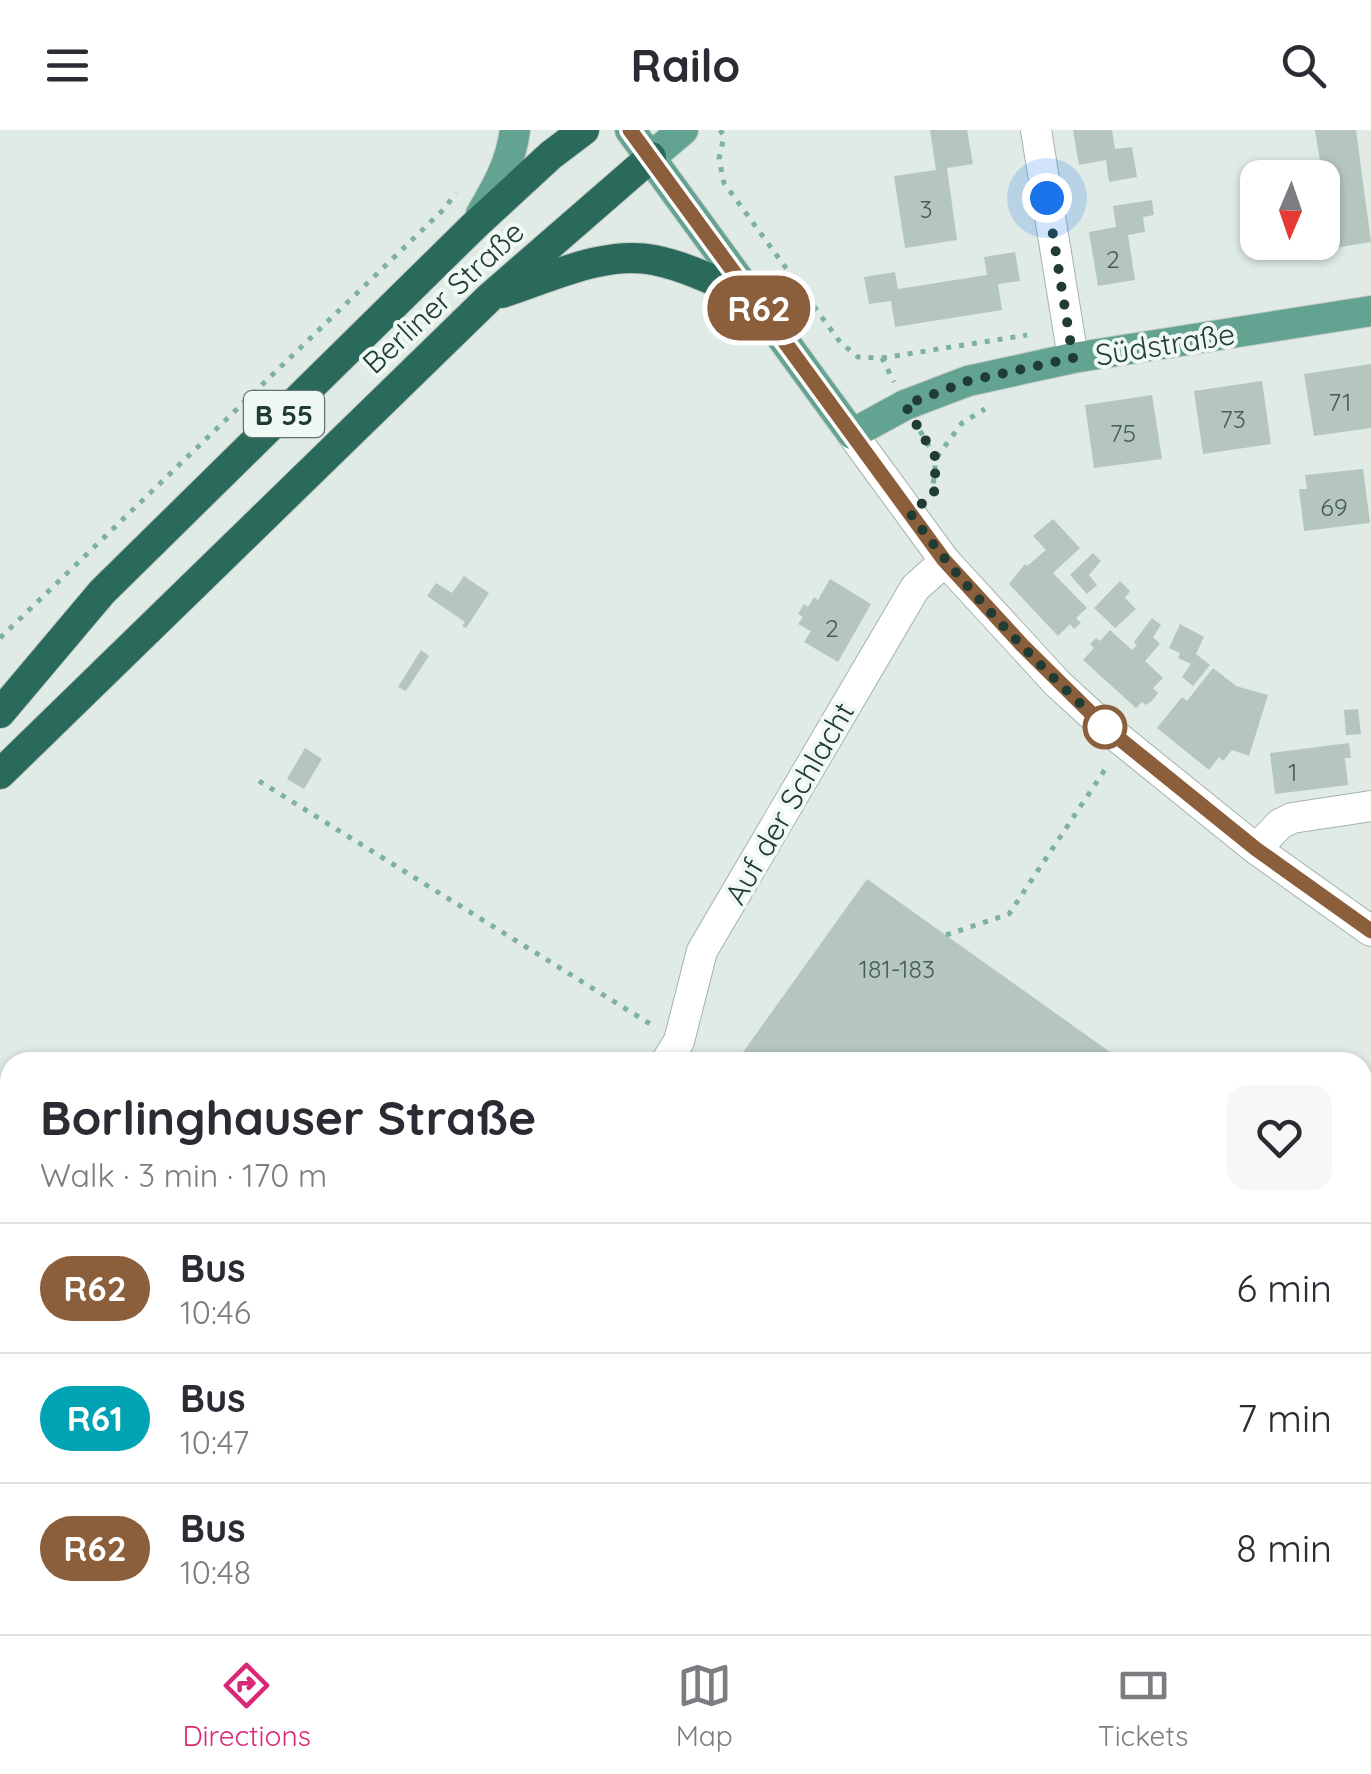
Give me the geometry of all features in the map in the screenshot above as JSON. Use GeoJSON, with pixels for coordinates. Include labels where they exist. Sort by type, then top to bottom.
{"type":"FeatureCollection","features":[{"type":"Feature","properties":{"kind":"highway","name":"Berliner Straße"},"geometry":{"type":"LineString","coordinates":[[0,713],[102,592],[474,226],[584,130]]}},
{"type":"Feature","properties":{"kind":"highway","name":"Berliner Straße"},"geometry":{"type":"LineString","coordinates":[[0,774],[490,297],[651,157]]}},
{"type":"Feature","properties":{"kind":"highway"},"geometry":{"type":"LineString","coordinates":[[490,297],[620,258],[651,259],[686,269],[750,297]]}},
{"type":"Feature","properties":{"kind":"main road"},"geometry":{"type":"LineString","coordinates":[[474,226],[500,183],[515,130]]}},
{"type":"Feature","properties":{"kind":"main road"},"geometry":{"type":"LineString","coordinates":[[630,130],[852,434]]}},
{"type":"Feature","properties":{"kind":"main road","name":"Berliner Straße"},"geometry":{"type":"LineString","coordinates":[[651,157],[683,130]]}},
{"type":"Feature","properties":{"kind":"main road","name":"Südstraße"},"geometry":{"type":"LineString","coordinates":[[852,434],[905,405],[968,381],[1073,358],[1371,311]]}},
{"type":"Feature","properties":{"kind":"street"},"geometry":{"type":"LineString","coordinates":[[1036,130],[1073,358]]}},
{"type":"Feature","properties":{"kind":"street"},"geometry":{"type":"LineString","coordinates":[[852,434],[944,560],[1058,684],[1256,849],[1371,931]]}},
{"type":"Feature","properties":{"kind":"street","name":"Auf der Schlacht"},"geometry":{"type":"LineString","coordinates":[[672,1052],[702,951],[915,588],[944,560]]}},
{"type":"Feature","properties":{"kind":"street"},"geometry":{"type":"LineString","coordinates":[[1256,849],[1280,824],[1292,818],[1371,806]]}},
{"type":"Feature","properties":{"kind":"path"},"geometry":{"type":"LineString","coordinates":[[720,130],[724,136],[719,159],[724,183],[840,342],[858,358],[882,358],[936,458],[934,494],[910,513]]}},
{"type":"Feature","properties":{"kind":"path"},"geometry":{"type":"LineString","coordinates":[[0,638],[444,209],[464,184]]}},
{"type":"Feature","properties":{"kind":"path"},"geometry":{"type":"LineString","coordinates":[[946,935],[1009,914],[1124,742]]}},
{"type":"Feature","properties":{"kind":"path"},"geometry":{"type":"LineString","coordinates":[[259,781],[672,1052]]}},
{"type":"Feature","properties":{"kind":"building"},"geometry":{"type":"Polygon","coordinates":[[[930,130],[967,130],[973,164],[947,168],[957,240],[905,248],[894,176],[936,170],[930,130]]]}},
{"type":"Feature","properties":{"kind":"building"},"geometry":{"type":"Polygon","coordinates":[[[1073,130],[1112,130],[1115,149],[1132,147],[1137,177],[1109,182],[1106,160],[1079,165],[1073,130]]]}},
{"type":"Feature","properties":{"kind":"building"},"geometry":{"type":"Polygon","coordinates":[[[1315,130],[1356,130],[1371,242],[1340,247],[1340,160],[1320,160],[1315,130]]]}},
{"type":"Feature","properties":{"kind":"building"},"geometry":{"type":"Polygon","coordinates":[[[1152,200],[1154,215],[1143,217],[1145,232],[1128,235],[1135,280],[1098,286],[1089,232],[1116,227],[1113,206],[1152,200]]]}},
{"type":"Feature","properties":{"kind":"building"},"geometry":{"type":"Polygon","coordinates":[[[1015,252],[1020,281],[998,284],[1002,310],[895,327],[891,301],[869,304],[864,277],[895,272],[898,289],[987,275],[984,257],[1015,252]]]}},
{"type":"Feature","properties":{"kind":"building"},"geometry":{"type":"Polygon","coordinates":[[[1371,364],[1371,428],[1314,436],[1304,374],[1371,364]]]}},
{"type":"Feature","properties":{"kind":"building"},"geometry":{"type":"Polygon","coordinates":[[[1262,381],[1271,444],[1203,454],[1194,391],[1262,381]]]}},
{"type":"Feature","properties":{"kind":"building"},"geometry":{"type":"Polygon","coordinates":[[[1152,395],[1162,459],[1094,468],[1085,405],[1152,395]]]}},
{"type":"Feature","properties":{"kind":"building"},"geometry":{"type":"Polygon","coordinates":[[[1363,469],[1370,523],[1304,531],[1299,489],[1307,489],[1305,475],[1363,469]]]}},
{"type":"Feature","properties":{"kind":"building"},"geometry":{"type":"Polygon","coordinates":[[[1053,519],[1080,548],[1053,573],[1087,608],[1076,618],[1081,623],[1074,629],[1070,624],[1058,636],[1009,584],[1025,564],[1046,550],[1033,536],[1053,519]]]}},
{"type":"Feature","properties":{"kind":"building"},"geometry":{"type":"Polygon","coordinates":[[[1093,553],[1101,561],[1089,575],[1097,585],[1087,594],[1070,575],[1093,553]]]}},
{"type":"Feature","properties":{"kind":"building"},"geometry":{"type":"Polygon","coordinates":[[[464,576],[489,593],[466,628],[462,626],[465,622],[427,596],[436,583],[452,593],[464,576]]]}},
{"type":"Feature","properties":{"kind":"building"},"geometry":{"type":"Polygon","coordinates":[[[830,579],[871,604],[838,662],[804,642],[811,631],[798,624],[804,604],[808,607],[814,597],[818,600],[830,579]]]}},
{"type":"Feature","properties":{"kind":"building"},"geometry":{"type":"Polygon","coordinates":[[[1120,581],[1130,591],[1125,598],[1136,609],[1115,628],[1094,608],[1120,581]]]}},
{"type":"Feature","properties":{"kind":"building"},"geometry":{"type":"Polygon","coordinates":[[[1152,618],[1161,625],[1153,637],[1160,644],[1145,661],[1163,678],[1153,688],[1158,693],[1152,701],[1146,705],[1142,702],[1136,708],[1083,660],[1094,648],[1090,644],[1096,638],[1100,641],[1110,630],[1132,650],[1152,618]]]}},
{"type":"Feature","properties":{"kind":"building"},"geometry":{"type":"Polygon","coordinates":[[[1180,624],[1204,637],[1196,654],[1210,665],[1193,686],[1182,677],[1191,664],[1169,648],[1180,624]]]}},
{"type":"Feature","properties":{"kind":"building"},"geometry":{"type":"Polygon","coordinates":[[[421,650],[429,656],[406,691],[398,687],[421,650]]]}},
{"type":"Feature","properties":{"kind":"building"},"geometry":{"type":"Polygon","coordinates":[[[1213,668],[1236,686],[1268,695],[1249,756],[1232,750],[1223,761],[1219,757],[1209,770],[1157,728],[1182,697],[1187,701],[1213,668]]]}},
{"type":"Feature","properties":{"kind":"building"},"geometry":{"type":"Polygon","coordinates":[[[1358,709],[1361,734],[1346,735],[1344,710],[1358,709]]]}},
{"type":"Feature","properties":{"kind":"building"},"geometry":{"type":"Polygon","coordinates":[[[1349,743],[1351,758],[1345,758],[1348,785],[1275,794],[1270,753],[1349,743]]]}},
{"type":"Feature","properties":{"kind":"building"},"geometry":{"type":"Polygon","coordinates":[[[305,748],[322,759],[304,789],[287,779],[305,748]]]}},
{"type":"Feature","properties":{"kind":"building"},"geometry":{"type":"Polygon","coordinates":[[[867,879],[1110,1052],[743,1052],[867,879]]]}},
{"type":"Feature","properties":{"kind":"bus line","name":"R62"},"geometry":{"type":"LineString","coordinates":[[630,130],[944,560],[1058,684],[1256,849],[1371,931]]}},
{"type":"Feature","properties":{"kind":"route"},"geometry":{"type":"LineString","coordinates":[[1047,198],[1073,358],[968,381],[905,405],[936,458],[934,494],[910,513],[944,560],[1058,684],[1105,727]]}}]}
